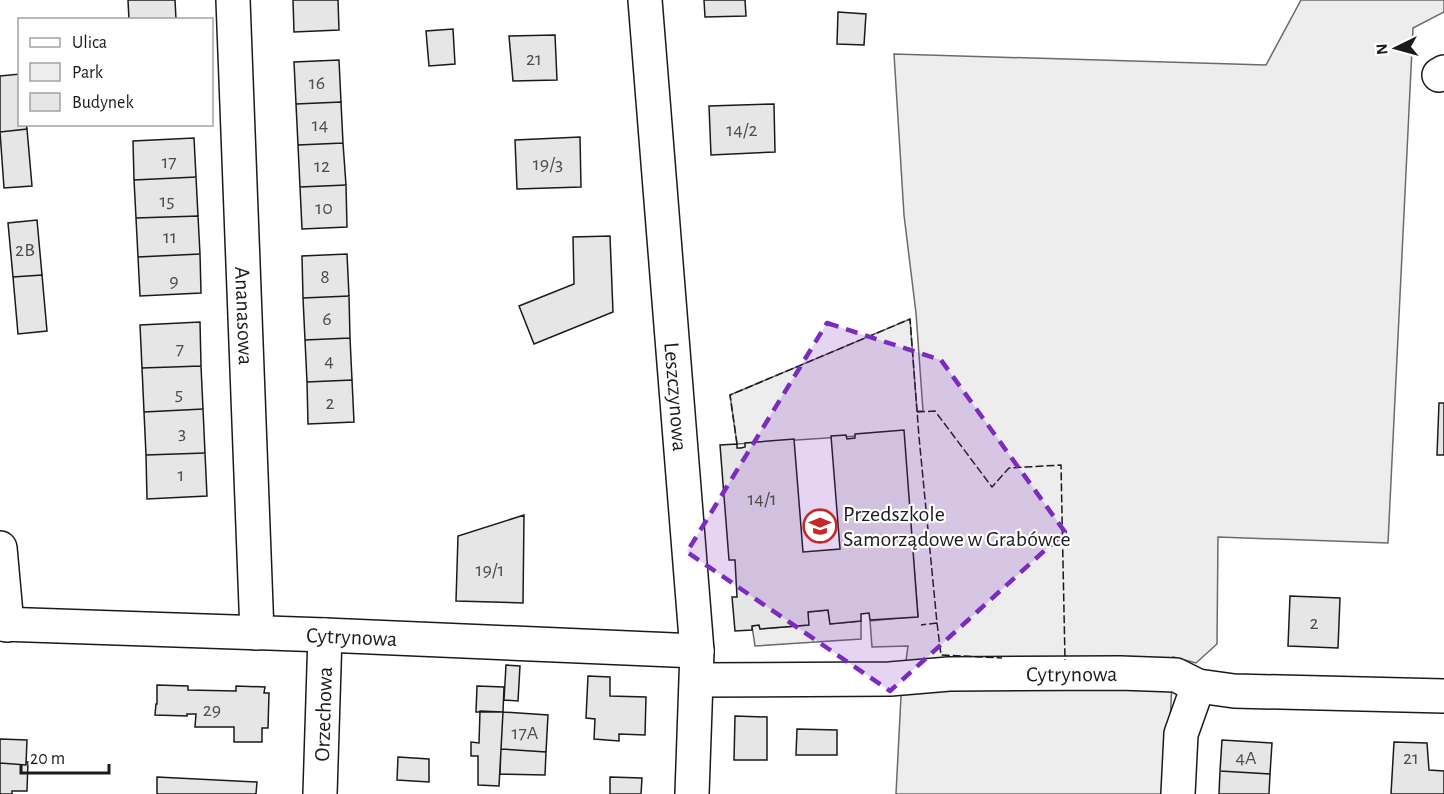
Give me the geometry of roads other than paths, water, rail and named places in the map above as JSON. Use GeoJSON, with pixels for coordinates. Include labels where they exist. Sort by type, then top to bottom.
{"type":"FeatureCollection","features":[{"type":"Feature","properties":{"kind":"street","name":"Ananasowa"},"geometry":{"type":"LineString","coordinates":[[233,0],[258,633]]}},
{"type":"Feature","properties":{"kind":"street","name":"Leszczynowa"},"geometry":{"type":"LineString","coordinates":[[645,0],[697,665],[692,794]]}},
{"type":"Feature","properties":{"kind":"street"},"geometry":{"type":"LineString","coordinates":[[0,543],[4,624]]}},
{"type":"Feature","properties":{"kind":"street","name":"Cytrynowa"},"geometry":{"type":"LineString","coordinates":[[4,624],[325,635],[890,679],[949,674],[1120,673],[1176,675],[1198,686],[1233,691],[1444,696]]}},
{"type":"Feature","properties":{"kind":"street","name":"Orzechowa"},"geometry":{"type":"LineString","coordinates":[[320,794],[325,635]]}},
{"type":"Feature","properties":{"kind":"street"},"geometry":{"type":"LineString","coordinates":[[1178,794],[1181,734],[1198,686]]}},
{"type":"Feature","properties":{"kind":"place","name":"Przedszkole Samorządowe w Grabówce"},"geometry":{"type":"Point","coordinates":[820,526]}}]}
